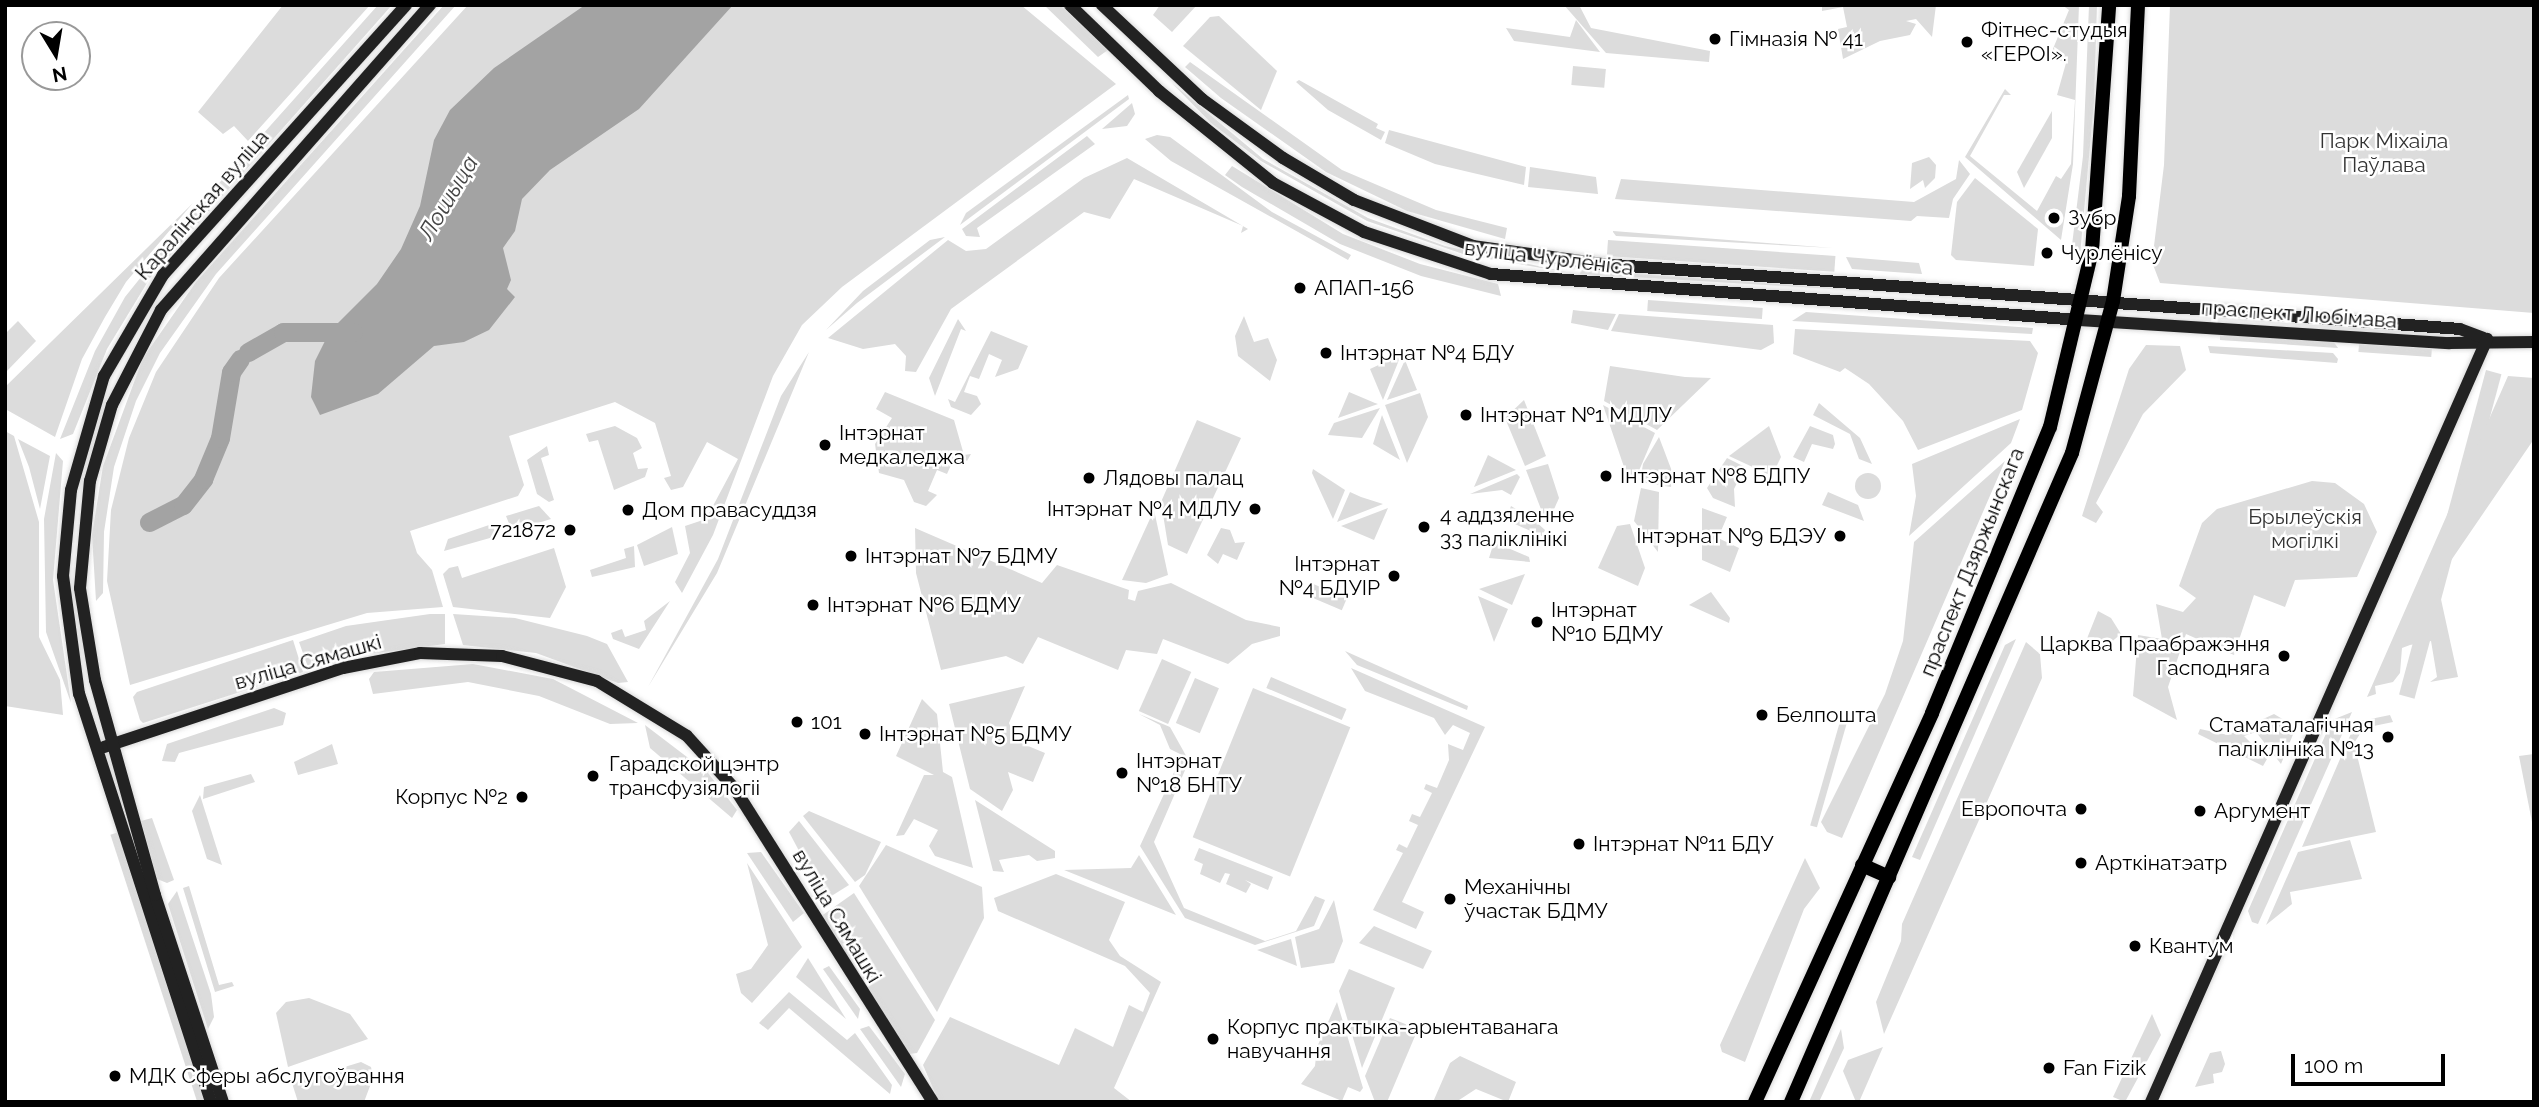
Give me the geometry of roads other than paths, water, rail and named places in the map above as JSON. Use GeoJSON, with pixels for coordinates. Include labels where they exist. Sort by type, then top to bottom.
{"type":"FeatureCollection","features":[{"type":"Feature","properties":{"kind":"main road","name":"Каралінская вуліца"},"geometry":{"type":"LineString","coordinates":[[97,749],[73,667],[63,576],[71,490],[88,419],[122,339],[163,275],[406,5]]}},
{"type":"Feature","properties":{"kind":"main road","name":"Каралінская вуліца"},"geometry":{"type":"LineString","coordinates":[[112,744],[80,588],[90,481],[111,405],[162,310],[294,156],[430,5]]}},
{"type":"Feature","properties":{"kind":"main road","name":"вуліца Чурлёніса"},"geometry":{"type":"LineString","coordinates":[[1070,5],[1142,74],[1273,183],[1364,232],[1451,265],[1573,284],[2108,321]]}},
{"type":"Feature","properties":{"kind":"main road","name":"вуліца Чурлёніса"},"geometry":{"type":"LineString","coordinates":[[1102,5],[1158,58],[1243,131],[1319,181],[1395,219],[1473,246],[1602,264],[2113,301]]}},
{"type":"Feature","properties":{"kind":"main road","name":"праспект Дзяржынскага"},"geometry":{"type":"LineString","coordinates":[[1755,1102],[1862,866],[2031,477],[2079,320],[2083,298],[2101,189],[2109,5]]}},
{"type":"Feature","properties":{"kind":"main road"},"geometry":{"type":"LineString","coordinates":[[1791,1102],[2049,512],[2072,453],[2113,301],[2129,196],[2138,5]]}},
{"type":"Feature","properties":{"kind":"main road"},"geometry":{"type":"LineString","coordinates":[[1142,74],[1158,58]]}},
{"type":"Feature","properties":{"kind":"main road"},"geometry":{"type":"LineString","coordinates":[[280,143],[283,154],[294,156]]}},
{"type":"Feature","properties":{"kind":"main road","name":"праспект Любімава"},"geometry":{"type":"LineString","coordinates":[[2113,301],[2460,329],[2487,339]]}},
{"type":"Feature","properties":{"kind":"main road","name":"праспект Любімава"},"geometry":{"type":"LineString","coordinates":[[2108,321],[2449,343],[2487,339],[2534,342]]}},
{"type":"Feature","properties":{"kind":"main road"},"geometry":{"type":"LineString","coordinates":[[2151,1102],[2487,339]]}},
{"type":"Feature","properties":{"kind":"main road","name":"вуліца Сямашкі"},"geometry":{"type":"LineString","coordinates":[[97,749],[343,668],[420,653],[502,656],[597,681],[687,736],[729,781],[933,1102]]}},
{"type":"Feature","properties":{"kind":"main road"},"geometry":{"type":"LineString","coordinates":[[112,744],[223,1102]]}},
{"type":"Feature","properties":{"kind":"main road"},"geometry":{"type":"LineString","coordinates":[[97,749],[211,1102]]}},
{"type":"Feature","properties":{"kind":"main road"},"geometry":{"type":"LineString","coordinates":[[1862,866],[1889,877]]}},
{"type":"Feature","properties":{"kind":"water"},"geometry":{"type":"Polygon","coordinates":[[[585,5],[733,5],[639,109],[550,170],[522,199],[515,231],[503,248],[511,280],[507,289],[515,297],[489,330],[464,342],[434,346],[378,394],[320,415],[311,397],[315,361],[330,331],[377,284],[401,249],[420,206],[434,140],[450,110],[494,68],[585,5]]]}},
{"type":"Feature","properties":{"kind":"waterway","name":"Лошыца"},"geometry":{"type":"LineString","coordinates":[[248,352],[283,332],[353,332]]}},
{"type":"Feature","properties":{"kind":"waterway","name":"Лошыца"},"geometry":{"type":"LineString","coordinates":[[149,522],[183,505],[203,479],[220,438],[231,372],[240,359]]}},
{"type":"Feature","properties":{"kind":"place","name":"Гімназія № 41"},"geometry":{"type":"Point","coordinates":[1715,39]}},
{"type":"Feature","properties":{"kind":"place","name":"Фітнес-студыя «ГЕРОІ»."},"geometry":{"type":"Point","coordinates":[1967,42]}},
{"type":"Feature","properties":{"kind":"place","name":"Зубр"},"geometry":{"type":"Point","coordinates":[2054,218]}},
{"type":"Feature","properties":{"kind":"place","name":"Чурлёнісу"},"geometry":{"type":"Point","coordinates":[2047,253]}},
{"type":"Feature","properties":{"kind":"place","name":"АПАП-156"},"geometry":{"type":"Point","coordinates":[1300,288]}},
{"type":"Feature","properties":{"kind":"place","name":"Інтэрнат №4 БДУ"},"geometry":{"type":"Point","coordinates":[1326,353]}},
{"type":"Feature","properties":{"kind":"place","name":"Інтэрнат №1 МДЛУ"},"geometry":{"type":"Point","coordinates":[1466,415]}},
{"type":"Feature","properties":{"kind":"place","name":"Інтэрнат медкаледжа"},"geometry":{"type":"Point","coordinates":[825,445]}},
{"type":"Feature","properties":{"kind":"place","name":"Інтэрнат №8 БДПУ"},"geometry":{"type":"Point","coordinates":[1606,476]}},
{"type":"Feature","properties":{"kind":"place","name":"Лядовы палац"},"geometry":{"type":"Point","coordinates":[1089,478]}},
{"type":"Feature","properties":{"kind":"place","name":"Інтэрнат №4 МДЛУ"},"geometry":{"type":"Point","coordinates":[1255,509]}},
{"type":"Feature","properties":{"kind":"place","name":"Дом правасуддзя"},"geometry":{"type":"Point","coordinates":[628,510]}},
{"type":"Feature","properties":{"kind":"place","name":"4 аддзяленне 33 паліклінікі"},"geometry":{"type":"Point","coordinates":[1424,527]}},
{"type":"Feature","properties":{"kind":"place","name":"721872"},"geometry":{"type":"Point","coordinates":[570,530]}},
{"type":"Feature","properties":{"kind":"place","name":"Інтэрнат №9 БДЭУ"},"geometry":{"type":"Point","coordinates":[1840,536]}},
{"type":"Feature","properties":{"kind":"place","name":"Інтэрнат №7 БДМУ"},"geometry":{"type":"Point","coordinates":[851,556]}},
{"type":"Feature","properties":{"kind":"place","name":"Інтэрнат №4 БДУІР"},"geometry":{"type":"Point","coordinates":[1394,576]}},
{"type":"Feature","properties":{"kind":"place","name":"Інтэрнат №6 БДМУ"},"geometry":{"type":"Point","coordinates":[813,605]}},
{"type":"Feature","properties":{"kind":"place","name":"Інтэрнат №10 БДМУ"},"geometry":{"type":"Point","coordinates":[1537,622]}},
{"type":"Feature","properties":{"kind":"place","name":"Царква Праабражэння Гасподняга"},"geometry":{"type":"Point","coordinates":[2284,656]}},
{"type":"Feature","properties":{"kind":"place","name":"Белпошта"},"geometry":{"type":"Point","coordinates":[1762,715]}},
{"type":"Feature","properties":{"kind":"place","name":"101"},"geometry":{"type":"Point","coordinates":[797,722]}},
{"type":"Feature","properties":{"kind":"place","name":"Інтэрнат №5 БДМУ"},"geometry":{"type":"Point","coordinates":[865,734]}},
{"type":"Feature","properties":{"kind":"place","name":"Стаматалагічная паліклініка №13"},"geometry":{"type":"Point","coordinates":[2388,737]}},
{"type":"Feature","properties":{"kind":"place","name":"Інтэрнат №18 БНТУ"},"geometry":{"type":"Point","coordinates":[1122,773]}},
{"type":"Feature","properties":{"kind":"place","name":"Гарадской цэнтр трансфузіялогіі"},"geometry":{"type":"Point","coordinates":[593,776]}},
{"type":"Feature","properties":{"kind":"place","name":"Корпус №2"},"geometry":{"type":"Point","coordinates":[522,797]}},
{"type":"Feature","properties":{"kind":"place","name":"Европочта"},"geometry":{"type":"Point","coordinates":[2081,809]}},
{"type":"Feature","properties":{"kind":"place","name":"Аргумент"},"geometry":{"type":"Point","coordinates":[2200,811]}},
{"type":"Feature","properties":{"kind":"place","name":"Інтэрнат №11 БДУ"},"geometry":{"type":"Point","coordinates":[1579,844]}},
{"type":"Feature","properties":{"kind":"place","name":"Арткінатэатр"},"geometry":{"type":"Point","coordinates":[2081,863]}},
{"type":"Feature","properties":{"kind":"place","name":"Механічны ўчастак БДМУ"},"geometry":{"type":"Point","coordinates":[1450,899]}},
{"type":"Feature","properties":{"kind":"place","name":"Квантум"},"geometry":{"type":"Point","coordinates":[2135,946]}},
{"type":"Feature","properties":{"kind":"place","name":"Корпус практыка-арыентаванага навучання"},"geometry":{"type":"Point","coordinates":[1213,1039]}},
{"type":"Feature","properties":{"kind":"place","name":"Fan Fizik"},"geometry":{"type":"Point","coordinates":[2049,1068]}},
{"type":"Feature","properties":{"kind":"place","name":"МДК Сферы абслугоўвання"},"geometry":{"type":"Point","coordinates":[115,1076]}},
{"type":"Feature","properties":{"kind":"park label","name":"Парк Міхаіла Паўлава"},"geometry":{"type":"Point","coordinates":[2384,153]}},
{"type":"Feature","properties":{"kind":"park label","name":"Брылеўскія могілкі"},"geometry":{"type":"Point","coordinates":[2305,529]}}]}
